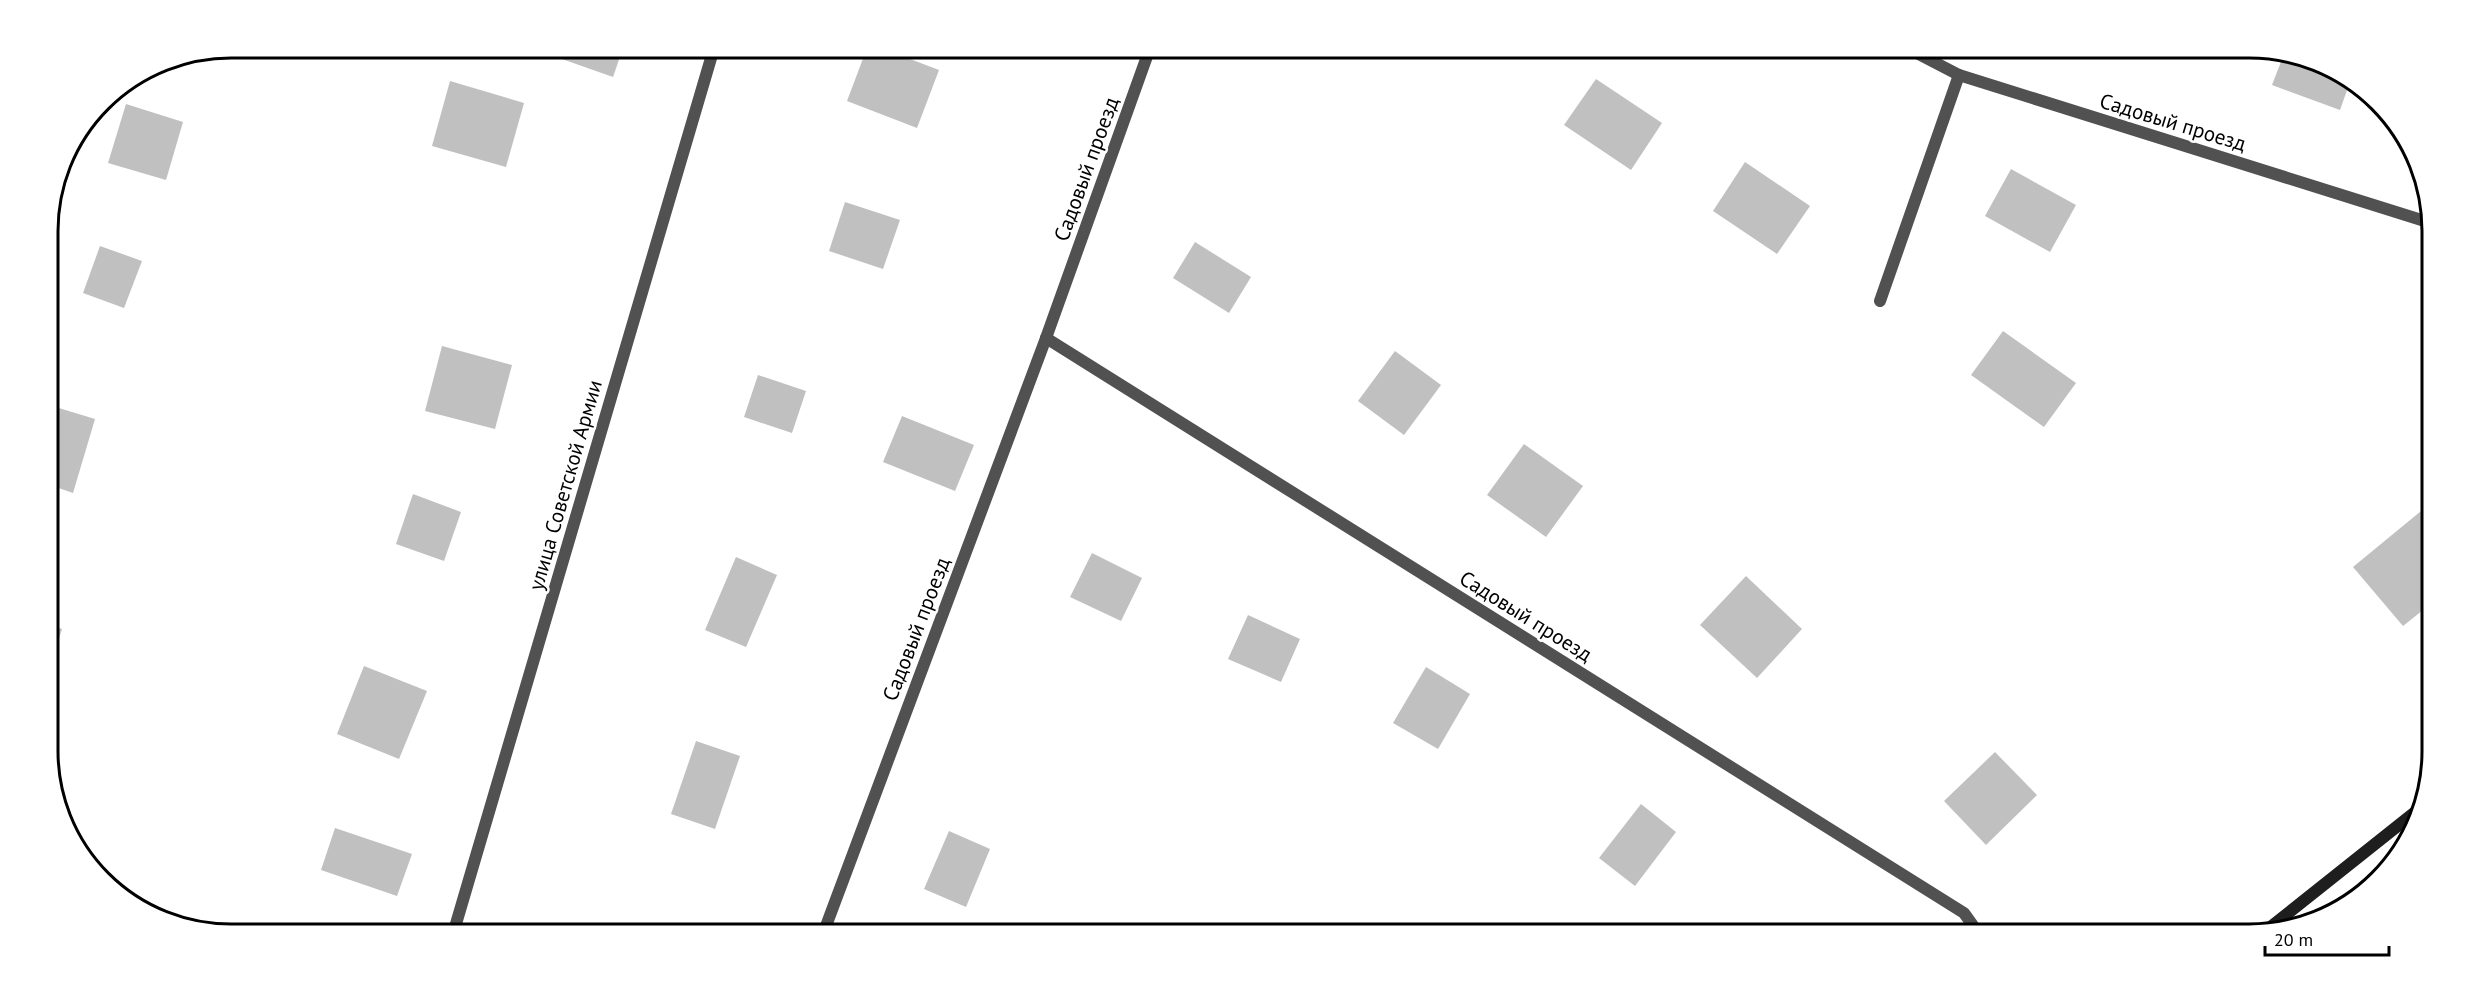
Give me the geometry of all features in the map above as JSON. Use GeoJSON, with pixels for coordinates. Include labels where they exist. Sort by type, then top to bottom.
{"type":"FeatureCollection","features":[{"type":"Feature","properties":{"kind":"street"},"geometry":{"type":"LineString","coordinates":[[2279,921],[2409,817]]}},
{"type":"Feature","properties":{"kind":"lane","name":"улица Советской Армии"},"geometry":{"type":"LineString","coordinates":[[456,924],[711,58]]}},
{"type":"Feature","properties":{"kind":"lane","name":"Садовый проезд"},"geometry":{"type":"LineString","coordinates":[[827,924],[1046,338],[1144,58]]}},
{"type":"Feature","properties":{"kind":"lane","name":"Садовый проезд"},"geometry":{"type":"LineString","coordinates":[[1926,58],[1959,75],[2421,220]]}},
{"type":"Feature","properties":{"kind":"lane"},"geometry":{"type":"LineString","coordinates":[[1880,301],[1959,75]]}},
{"type":"Feature","properties":{"kind":"lane","name":"Садовый проезд"},"geometry":{"type":"LineString","coordinates":[[1046,338],[1964,913],[1971,923]]}},
{"type":"Feature","properties":{"kind":"building"},"geometry":{"type":"Polygon","coordinates":[[[559,58],[620,58],[613,77],[559,58]]]}},
{"type":"Feature","properties":{"kind":"building"},"geometry":{"type":"Polygon","coordinates":[[[863,58],[907,58],[939,70],[917,128],[847,101],[863,58]]]}},
{"type":"Feature","properties":{"kind":"building"},"geometry":{"type":"Polygon","coordinates":[[[2281,62],[2326,76],[2347,89],[2340,110],[2272,85],[2281,62]]]}},
{"type":"Feature","properties":{"kind":"building"},"geometry":{"type":"Polygon","coordinates":[[[1596,79],[1662,123],[1631,170],[1564,125],[1596,79]]]}},
{"type":"Feature","properties":{"kind":"building"},"geometry":{"type":"Polygon","coordinates":[[[450,81],[524,103],[506,167],[432,146],[450,81]]]}},
{"type":"Feature","properties":{"kind":"building"},"geometry":{"type":"Polygon","coordinates":[[[126,104],[183,122],[166,180],[108,163],[126,104]]]}},
{"type":"Feature","properties":{"kind":"building"},"geometry":{"type":"Polygon","coordinates":[[[1745,162],[1810,206],[1777,254],[1713,211],[1745,162]]]}},
{"type":"Feature","properties":{"kind":"building"},"geometry":{"type":"Polygon","coordinates":[[[2011,169],[2076,205],[2050,252],[1985,216],[2011,169]]]}},
{"type":"Feature","properties":{"kind":"building"},"geometry":{"type":"Polygon","coordinates":[[[845,202],[900,220],[883,269],[829,251],[845,202]]]}},
{"type":"Feature","properties":{"kind":"building"},"geometry":{"type":"Polygon","coordinates":[[[1195,242],[1251,277],[1229,313],[1173,278],[1195,242]]]}},
{"type":"Feature","properties":{"kind":"building"},"geometry":{"type":"Polygon","coordinates":[[[100,246],[142,261],[124,308],[83,293],[100,246]]]}},
{"type":"Feature","properties":{"kind":"building"},"geometry":{"type":"Polygon","coordinates":[[[2003,331],[2076,383],[2044,427],[1971,375],[2003,331]]]}},
{"type":"Feature","properties":{"kind":"building"},"geometry":{"type":"Polygon","coordinates":[[[442,346],[512,365],[495,429],[425,411],[442,346]]]}},
{"type":"Feature","properties":{"kind":"building"},"geometry":{"type":"Polygon","coordinates":[[[1395,351],[1441,385],[1404,435],[1358,401],[1395,351]]]}},
{"type":"Feature","properties":{"kind":"building"},"geometry":{"type":"Polygon","coordinates":[[[758,375],[806,391],[792,433],[744,417],[758,375]]]}},
{"type":"Feature","properties":{"kind":"building"},"geometry":{"type":"Polygon","coordinates":[[[59,408],[95,419],[73,493],[58,488],[59,408]]]}},
{"type":"Feature","properties":{"kind":"building"},"geometry":{"type":"Polygon","coordinates":[[[902,416],[974,445],[955,491],[883,462],[902,416]]]}},
{"type":"Feature","properties":{"kind":"building"},"geometry":{"type":"Polygon","coordinates":[[[1524,444],[1583,486],[1546,537],[1487,495],[1524,444]]]}},
{"type":"Feature","properties":{"kind":"building"},"geometry":{"type":"Polygon","coordinates":[[[413,494],[461,512],[444,561],[396,544],[413,494]]]}},
{"type":"Feature","properties":{"kind":"building"},"geometry":{"type":"Polygon","coordinates":[[[2422,510],[2422,611],[2403,626],[2353,567],[2422,510]]]}},
{"type":"Feature","properties":{"kind":"building"},"geometry":{"type":"Polygon","coordinates":[[[1092,553],[1142,578],[1121,621],[1070,597],[1092,553]]]}},
{"type":"Feature","properties":{"kind":"building"},"geometry":{"type":"Polygon","coordinates":[[[736,557],[777,575],[746,647],[705,630],[736,557]]]}},
{"type":"Feature","properties":{"kind":"building"},"geometry":{"type":"Polygon","coordinates":[[[1746,576],[1802,629],[1757,678],[1700,625],[1746,576]]]}},
{"type":"Feature","properties":{"kind":"building"},"geometry":{"type":"Polygon","coordinates":[[[1248,615],[1300,639],[1281,682],[1228,659],[1248,615]]]}},
{"type":"Feature","properties":{"kind":"building"},"geometry":{"type":"Polygon","coordinates":[[[58,628],[62,629],[58,641],[58,628]]]}},
{"type":"Feature","properties":{"kind":"building"},"geometry":{"type":"Polygon","coordinates":[[[364,666],[427,691],[399,759],[337,734],[364,666]]]}},
{"type":"Feature","properties":{"kind":"building"},"geometry":{"type":"Polygon","coordinates":[[[1426,667],[1470,694],[1438,749],[1393,723],[1426,667]]]}},
{"type":"Feature","properties":{"kind":"building"},"geometry":{"type":"Polygon","coordinates":[[[696,741],[740,756],[715,829],[671,814],[696,741]]]}},
{"type":"Feature","properties":{"kind":"building"},"geometry":{"type":"Polygon","coordinates":[[[1995,752],[2037,795],[1986,845],[1944,801],[1995,752]]]}},
{"type":"Feature","properties":{"kind":"building"},"geometry":{"type":"Polygon","coordinates":[[[1641,804],[1676,832],[1635,886],[1599,858],[1641,804]]]}},
{"type":"Feature","properties":{"kind":"building"},"geometry":{"type":"Polygon","coordinates":[[[335,828],[412,854],[397,896],[321,870],[335,828]]]}},
{"type":"Feature","properties":{"kind":"building"},"geometry":{"type":"Polygon","coordinates":[[[949,831],[990,849],[966,907],[924,889],[949,831]]]}}]}
